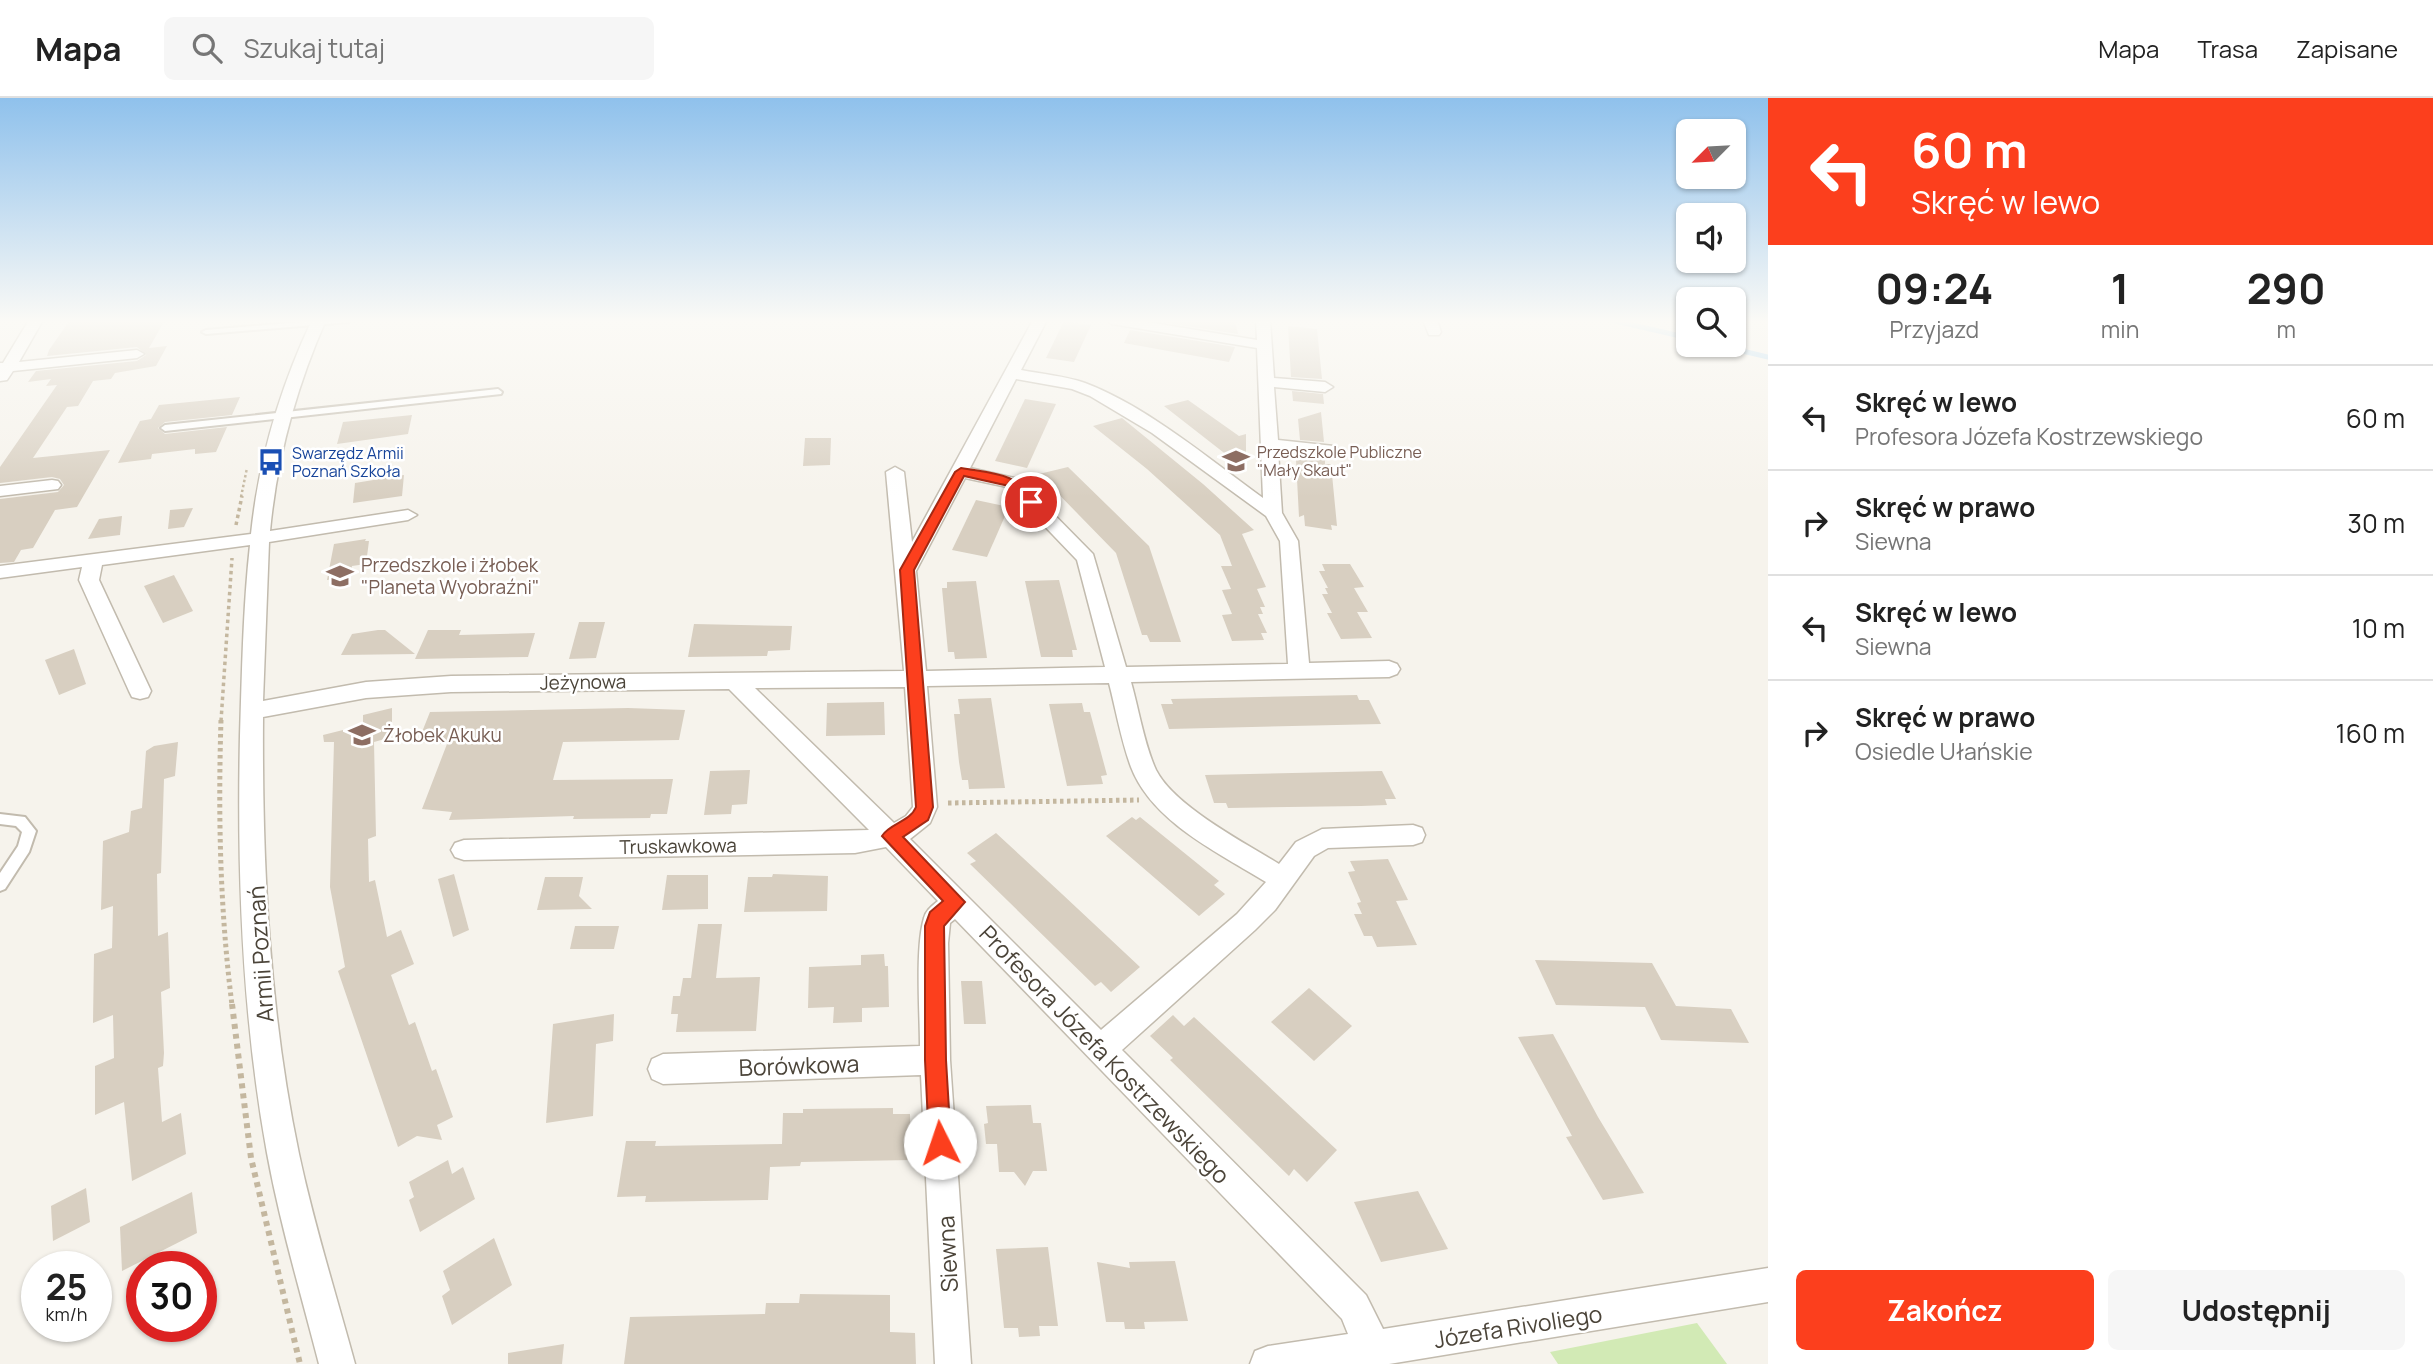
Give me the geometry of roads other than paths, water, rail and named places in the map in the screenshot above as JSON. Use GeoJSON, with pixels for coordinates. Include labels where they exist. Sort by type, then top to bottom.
{"type":"FeatureCollection","features":[{"type":"Feature","properties":{"kind":"street","name":"Armii Poznań"},"geometry":{"type":"LineString","coordinates":[[296,379],[282,415],[267,480],[259,537],[251,783],[256,917],[271,1075],[284,1154],[337,1364]]}},
{"type":"Feature","properties":{"kind":"street"},"geometry":{"type":"LineString","coordinates":[[907,570],[1008,379]]}},
{"type":"Feature","properties":{"kind":"street"},"geometry":{"type":"LineString","coordinates":[[1044,379],[1076,385],[1096,393],[1158,430],[1273,513],[1289,541],[1299,671]]}},
{"type":"Feature","properties":{"kind":"street"},"geometry":{"type":"LineString","coordinates":[[1273,513],[1265,382],[1325,387]]}},
{"type":"Feature","properties":{"kind":"street"},"geometry":{"type":"LineString","coordinates":[[1269,443],[1334,452]]}},
{"type":"Feature","properties":{"kind":"street"},"geometry":{"type":"LineString","coordinates":[[891,836],[922,815],[924,803],[907,570],[895,472]]}},
{"type":"Feature","properties":{"kind":"street"},"geometry":{"type":"LineString","coordinates":[[961,472],[1013,483],[1086,558],[1146,775],[1168,800],[1213,836],[1283,879]]}},
{"type":"Feature","properties":{"kind":"street"},"geometry":{"type":"LineString","coordinates":[[0,491],[52,485]]}},
{"type":"Feature","properties":{"kind":"street"},"geometry":{"type":"LineString","coordinates":[[0,572],[408,515]]}},
{"type":"Feature","properties":{"kind":"street"},"geometry":{"type":"LineString","coordinates":[[93,561],[89,580],[140,691]]}},
{"type":"Feature","properties":{"kind":"street","name":"Jeżynowa"},"geometry":{"type":"LineString","coordinates":[[252,711],[403,686],[1389,669]]}},
{"type":"Feature","properties":{"kind":"street","name":"Profesora Józefa Kostrzewskiego"},"geometry":{"type":"LineString","coordinates":[[734,681],[891,836],[1397,1352]]}},
{"type":"Feature","properties":{"kind":"street"},"geometry":{"type":"LineString","coordinates":[[1100,1049],[1246,922],[1305,849],[1322,839],[1413,835]]}},
{"type":"Feature","properties":{"kind":"street","name":"Truskawkowa"},"geometry":{"type":"LineString","coordinates":[[464,850],[855,843],[891,836]]}},
{"type":"Feature","properties":{"kind":"street","name":"Siewna"},"geometry":{"type":"LineString","coordinates":[[953,1364],[936,1060],[934,926],[937,918],[955,902]]}},
{"type":"Feature","properties":{"kind":"street","name":"Borówkowa"},"geometry":{"type":"LineString","coordinates":[[663,1069],[936,1060]]}},
{"type":"Feature","properties":{"kind":"street","name":"Józefa Rivoliego"},"geometry":{"type":"LineString","coordinates":[[1268,1364],[1397,1352],[1768,1285]]}},
{"type":"Feature","properties":{"kind":"lane"},"geometry":{"type":"LineString","coordinates":[[165,428],[498,392]]}},
{"type":"Feature","properties":{"kind":"lane"},"geometry":{"type":"LineString","coordinates":[[0,819],[20,821],[29,831],[23,848],[0,885]]}},
{"type":"Feature","properties":{"kind":"place","name":"Przedszkole Publiczne \"Mały Skaut\""},"geometry":{"type":"Point","coordinates":[1236,461]}},
{"type":"Feature","properties":{"kind":"place","name":"Swarzędz Armii Poznań Szkoła"},"geometry":{"type":"Point","coordinates":[271,462]}},
{"type":"Feature","properties":{"kind":"place","name":"Przedszkole i żłobek \"Planeta Wyobraźni\""},"geometry":{"type":"Point","coordinates":[340,576]}},
{"type":"Feature","properties":{"kind":"place","name":"Żłobek Akuku"},"geometry":{"type":"Point","coordinates":[362,735]}}]}
